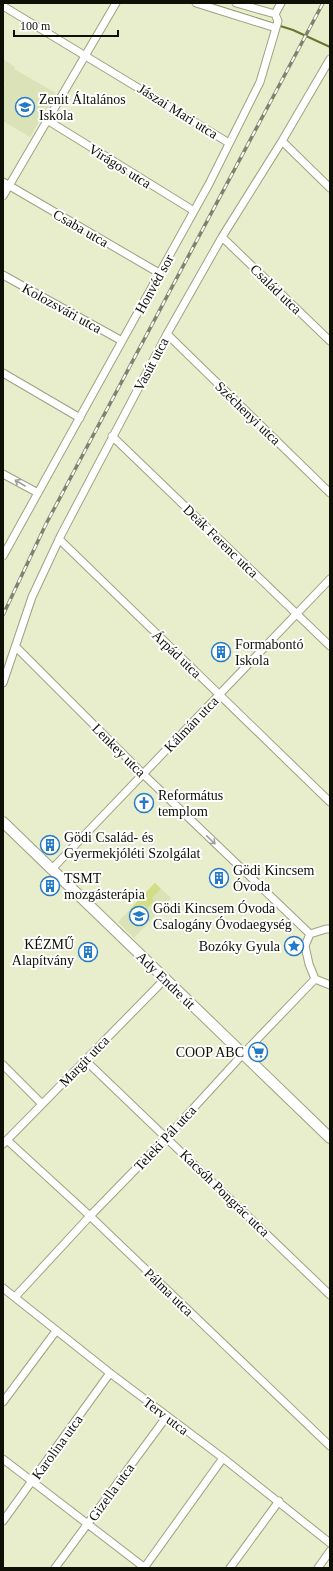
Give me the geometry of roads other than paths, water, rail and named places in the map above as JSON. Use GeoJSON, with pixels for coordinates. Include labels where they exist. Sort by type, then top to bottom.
{"type":"FeatureCollection","features":[{"type":"Feature","properties":{"kind":"street"},"geometry":{"type":"LineString","coordinates":[[3,196],[6,184],[47,120],[116,3]]}},
{"type":"Feature","properties":{"kind":"street"},"geometry":{"type":"LineString","coordinates":[[196,3],[276,22]]}},
{"type":"Feature","properties":{"kind":"street"},"geometry":{"type":"LineString","coordinates":[[236,3],[276,22]]}},
{"type":"Feature","properties":{"kind":"street","name":"Honvéd sor"},"geometry":{"type":"LineString","coordinates":[[3,556],[194,211],[260,82],[281,3]]}},
{"type":"Feature","properties":{"kind":"street","name":"Jászai Mari utca"},"geometry":{"type":"LineString","coordinates":[[3,6],[229,143]]}},
{"type":"Feature","properties":{"kind":"street","name":"Vasút utca"},"geometry":{"type":"LineString","coordinates":[[3,684],[32,597],[59,539],[112,436],[167,334],[222,237],[282,141],[330,59]]}},
{"type":"Feature","properties":{"kind":"street","name":"Virágos utca"},"geometry":{"type":"LineString","coordinates":[[47,120],[194,211]]}},
{"type":"Feature","properties":{"kind":"street"},"geometry":{"type":"LineString","coordinates":[[282,141],[330,188]]}},
{"type":"Feature","properties":{"kind":"street","name":"Csaba utca"},"geometry":{"type":"LineString","coordinates":[[6,184],[159,274]]}},
{"type":"Feature","properties":{"kind":"street","name":"Család utca"},"geometry":{"type":"LineString","coordinates":[[222,237],[330,341]]}},
{"type":"Feature","properties":{"kind":"street","name":"Kolozsvári utca"},"geometry":{"type":"LineString","coordinates":[[3,275],[122,341]]}},
{"type":"Feature","properties":{"kind":"street","name":"Széchenyi utca"},"geometry":{"type":"LineString","coordinates":[[167,334],[330,493]]}},
{"type":"Feature","properties":{"kind":"street"},"geometry":{"type":"LineString","coordinates":[[3,373],[80,418]]}},
{"type":"Feature","properties":{"kind":"street","name":"Deák Ferenc utca"},"geometry":{"type":"LineString","coordinates":[[112,436],[330,646]]}},
{"type":"Feature","properties":{"kind":"street"},"geometry":{"type":"LineString","coordinates":[[3,474],[38,493]]}},
{"type":"Feature","properties":{"kind":"street","name":"Árpád utca"},"geometry":{"type":"LineString","coordinates":[[59,539],[330,802]]}},
{"type":"Feature","properties":{"kind":"street","name":"Kálmán utca"},"geometry":{"type":"LineString","coordinates":[[52,869],[330,579]]}},
{"type":"Feature","properties":{"kind":"street","name":"Lenkey utca"},"geometry":{"type":"LineString","coordinates":[[16,647],[142,774],[310,934]]}},
{"type":"Feature","properties":{"kind":"street","name":"Ady Endre út"},"geometry":{"type":"LineString","coordinates":[[3,822],[330,1138]]}},
{"type":"Feature","properties":{"kind":"street"},"geometry":{"type":"LineString","coordinates":[[330,929],[310,934],[306,946],[309,964],[315,979],[330,985]]}},
{"type":"Feature","properties":{"kind":"street","name":"Margit utca"},"geometry":{"type":"LineString","coordinates":[[5,1142],[165,979]]}},
{"type":"Feature","properties":{"kind":"street","name":"Teleki Pál utca"},"geometry":{"type":"LineString","coordinates":[[15,1297],[315,979]]}},
{"type":"Feature","properties":{"kind":"street","name":"Kacsóh Pongrác utca"},"geometry":{"type":"LineString","coordinates":[[85,1060],[330,1295]]}},
{"type":"Feature","properties":{"kind":"street"},"geometry":{"type":"LineString","coordinates":[[3,1065],[42,1104]]}},
{"type":"Feature","properties":{"kind":"street","name":"Pálma utca"},"geometry":{"type":"LineString","coordinates":[[5,1142],[90,1216],[330,1446]]}},
{"type":"Feature","properties":{"kind":"street","name":"Terv utca"},"geometry":{"type":"LineString","coordinates":[[4,1290],[15,1297],[110,1373],[279,1501],[330,1543]]}},
{"type":"Feature","properties":{"kind":"street"},"geometry":{"type":"LineString","coordinates":[[3,1402],[56,1331]]}},
{"type":"Feature","properties":{"kind":"street","name":"Karolina utca"},"geometry":{"type":"LineString","coordinates":[[3,1521],[110,1373]]}},
{"type":"Feature","properties":{"kind":"street","name":"Gizella utca"},"geometry":{"type":"LineString","coordinates":[[55,1568],[167,1416]]}},
{"type":"Feature","properties":{"kind":"street"},"geometry":{"type":"LineString","coordinates":[[3,1459],[144,1568],[223,1458]]}},
{"type":"Feature","properties":{"kind":"street"},"geometry":{"type":"LineString","coordinates":[[230,1568],[279,1501]]}},
{"type":"Feature","properties":{"kind":"street"},"geometry":{"type":"LineString","coordinates":[[318,1568],[330,1551]]}},
{"type":"Feature","properties":{"kind":"waterway"},"geometry":{"type":"LineString","coordinates":[[211,4],[293,30],[330,47]]}},
{"type":"Feature","properties":{"kind":"railway"},"geometry":{"type":"LineString","coordinates":[[3,615],[46,524],[323,3]]}},
{"type":"Feature","properties":{"kind":"place","name":"Zenit Általános Iskola"},"geometry":{"type":"Point","coordinates":[25,107]}},
{"type":"Feature","properties":{"kind":"place","name":"Formabontó Iskola"},"geometry":{"type":"Point","coordinates":[221,652]}},
{"type":"Feature","properties":{"kind":"place","name":"Református templom"},"geometry":{"type":"Point","coordinates":[144,803]}},
{"type":"Feature","properties":{"kind":"place","name":"Gödi Család- és Gyermekjóléti Szolgálat"},"geometry":{"type":"Point","coordinates":[50,845]}},
{"type":"Feature","properties":{"kind":"place","name":"Gödi Kincsem Óvoda"},"geometry":{"type":"Point","coordinates":[219,878]}},
{"type":"Feature","properties":{"kind":"place","name":"TSMT mozgásterápia"},"geometry":{"type":"Point","coordinates":[50,886]}},
{"type":"Feature","properties":{"kind":"place","name":"Gödi Kincsem Óvoda Csalogány Óvodaegység"},"geometry":{"type":"Point","coordinates":[139,916]}},
{"type":"Feature","properties":{"kind":"place","name":"Bozóky Gyula"},"geometry":{"type":"Point","coordinates":[294,946]}},
{"type":"Feature","properties":{"kind":"place","name":"KÉZMŰ Alapítvány"},"geometry":{"type":"Point","coordinates":[88,952]}},
{"type":"Feature","properties":{"kind":"place","name":"COOP ABC"},"geometry":{"type":"Point","coordinates":[258,1052]}}]}
